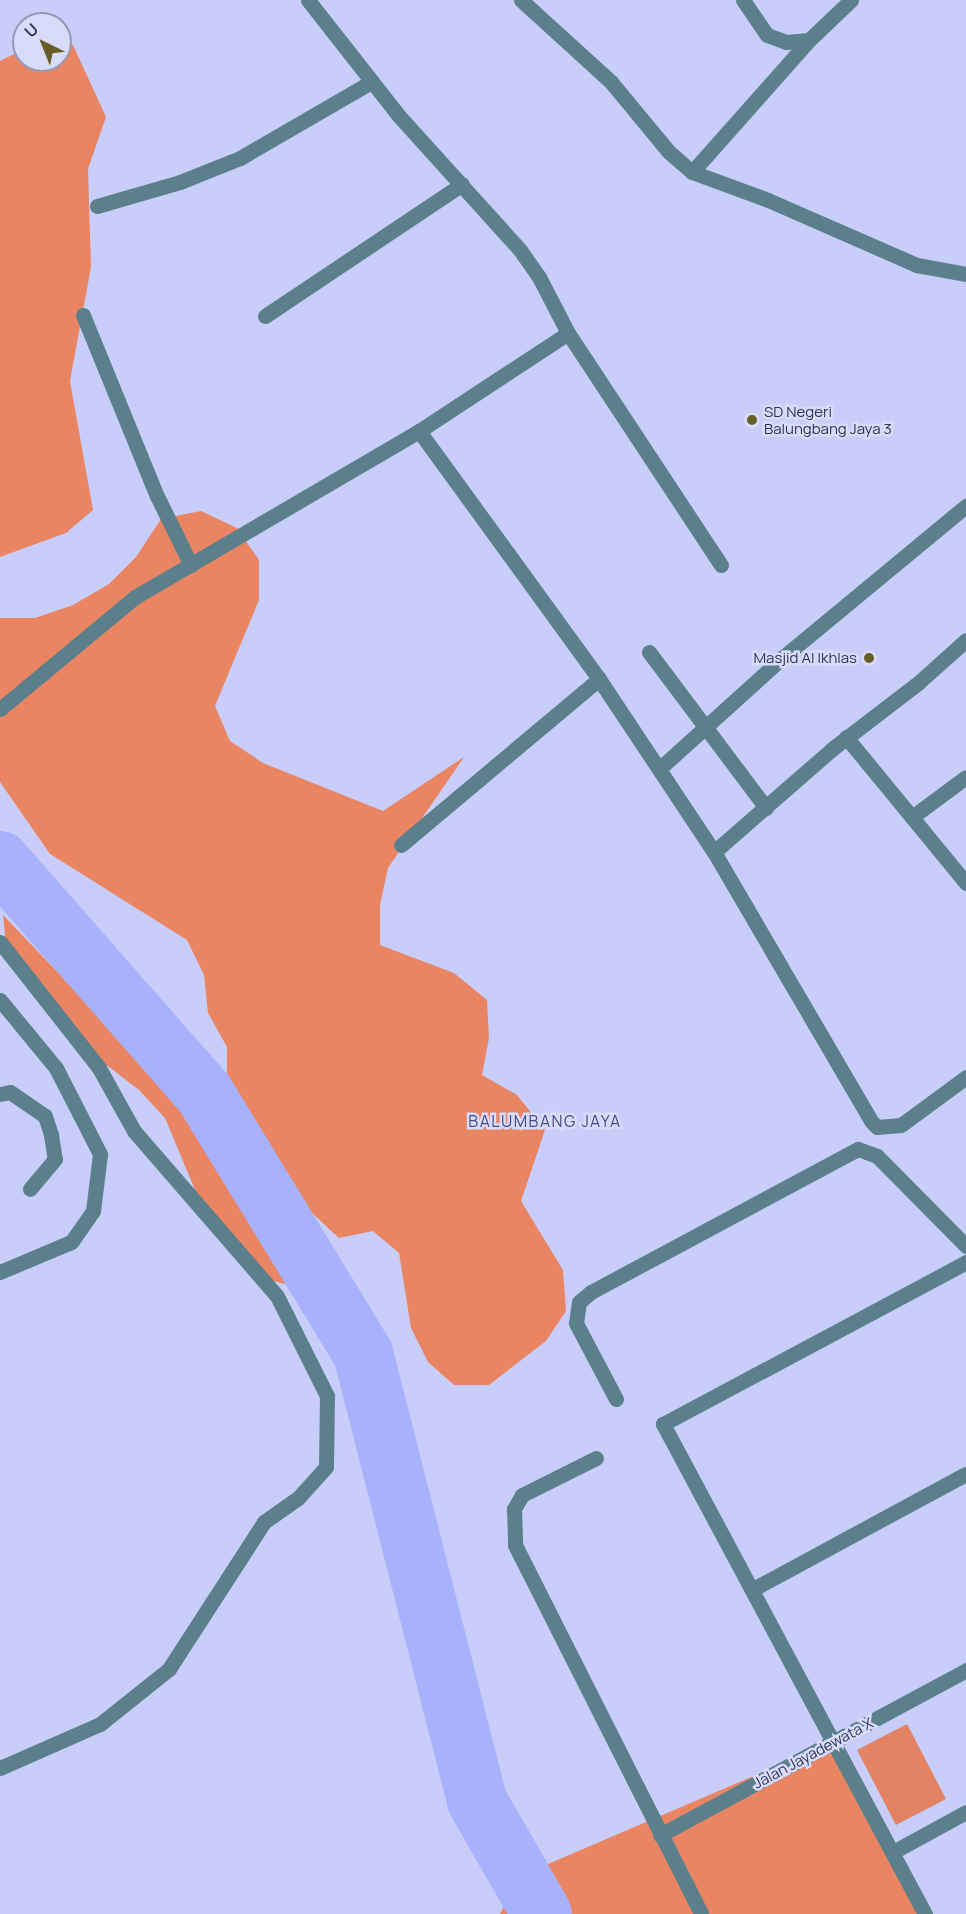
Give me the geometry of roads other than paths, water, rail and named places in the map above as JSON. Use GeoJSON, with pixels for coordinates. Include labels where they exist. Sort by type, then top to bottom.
{"type":"FeatureCollection","features":[{"type":"Feature","properties":{"kind":"street"},"geometry":{"type":"LineString","coordinates":[[308,0],[371,82],[520,250],[540,277],[568,333],[721,565]]}},
{"type":"Feature","properties":{"kind":"street"},"geometry":{"type":"LineString","coordinates":[[521,0],[610,82],[669,152],[693,172],[768,200],[918,265],[966,274]]}},
{"type":"Feature","properties":{"kind":"street"},"geometry":{"type":"LineString","coordinates":[[743,0],[767,35],[786,42],[809,40]]}},
{"type":"Feature","properties":{"kind":"street"},"geometry":{"type":"LineString","coordinates":[[693,172],[809,40],[850,0]]}},
{"type":"Feature","properties":{"kind":"street"},"geometry":{"type":"LineString","coordinates":[[97,206],[180,182],[240,158],[371,82]]}},
{"type":"Feature","properties":{"kind":"street"},"geometry":{"type":"LineString","coordinates":[[265,316],[462,184]]}},
{"type":"Feature","properties":{"kind":"street"},"geometry":{"type":"LineString","coordinates":[[83,315],[157,496],[191,565]]}},
{"type":"Feature","properties":{"kind":"street"},"geometry":{"type":"LineString","coordinates":[[0,709],[135,597],[419,431],[568,333]]}},
{"type":"Feature","properties":{"kind":"street"},"geometry":{"type":"LineString","coordinates":[[419,431],[599,678],[714,852],[871,1121],[877,1126],[901,1125],[966,1077]]}},
{"type":"Feature","properties":{"kind":"street"},"geometry":{"type":"LineString","coordinates":[[659,769],[782,658],[966,506]]}},
{"type":"Feature","properties":{"kind":"street"},"geometry":{"type":"LineString","coordinates":[[714,852],[846,737],[918,683],[966,640]]}},
{"type":"Feature","properties":{"kind":"street"},"geometry":{"type":"LineString","coordinates":[[649,652],[708,727],[766,808]]}},
{"type":"Feature","properties":{"kind":"street"},"geometry":{"type":"LineString","coordinates":[[401,844],[599,678]]}},
{"type":"Feature","properties":{"kind":"street"},"geometry":{"type":"LineString","coordinates":[[846,737],[966,883]]}},
{"type":"Feature","properties":{"kind":"street"},"geometry":{"type":"LineString","coordinates":[[912,818],[966,777]]}},
{"type":"Feature","properties":{"kind":"street"},"geometry":{"type":"LineString","coordinates":[[0,942],[99,1068],[147,1149],[277,1296],[327,1396],[326,1467],[298,1498],[264,1522],[169,1669],[100,1724],[0,1768]]}},
{"type":"Feature","properties":{"kind":"street"},"geometry":{"type":"LineString","coordinates":[[0,1000],[56,1068],[100,1154],[93,1211],[71,1242],[0,1272]]}},
{"type":"Feature","properties":{"kind":"street"},"geometry":{"type":"LineString","coordinates":[[0,1094],[10,1092],[45,1116],[51,1135],[55,1159],[30,1190]]}},
{"type":"Feature","properties":{"kind":"street"},"geometry":{"type":"LineString","coordinates":[[616,1399],[576,1323],[579,1302],[591,1292],[858,1149],[877,1156],[966,1246]]}},
{"type":"Feature","properties":{"kind":"street"},"geometry":{"type":"LineString","coordinates":[[925,1914],[663,1424],[966,1262]]}},
{"type":"Feature","properties":{"kind":"street"},"geometry":{"type":"LineString","coordinates":[[596,1458],[522,1495],[514,1509],[515,1545],[701,1914]]}},
{"type":"Feature","properties":{"kind":"street"},"geometry":{"type":"LineString","coordinates":[[753,1589],[966,1474]]}},
{"type":"Feature","properties":{"kind":"street","name":"Jalan Jayadewata X"},"geometry":{"type":"LineString","coordinates":[[660,1835],[966,1670]]}},
{"type":"Feature","properties":{"kind":"street"},"geometry":{"type":"LineString","coordinates":[[892,1852],[966,1812]]}},
{"type":"Feature","properties":{"kind":"waterway"},"geometry":{"type":"LineString","coordinates":[[0,861],[204,1093],[363,1353],[477,1801],[542,1914]]}},
{"type":"Feature","properties":{"kind":"place","name":"SD Negeri Balungbang Jaya 3"},"geometry":{"type":"Point","coordinates":[752,420]}},
{"type":"Feature","properties":{"kind":"place","name":"Masjid Al Ikhlas"},"geometry":{"type":"Point","coordinates":[869,658]}},
{"type":"Feature","properties":{"kind":"district","name":"BALUMBANG JAYA"},"geometry":{"type":"Point","coordinates":[545,1121]}}]}
